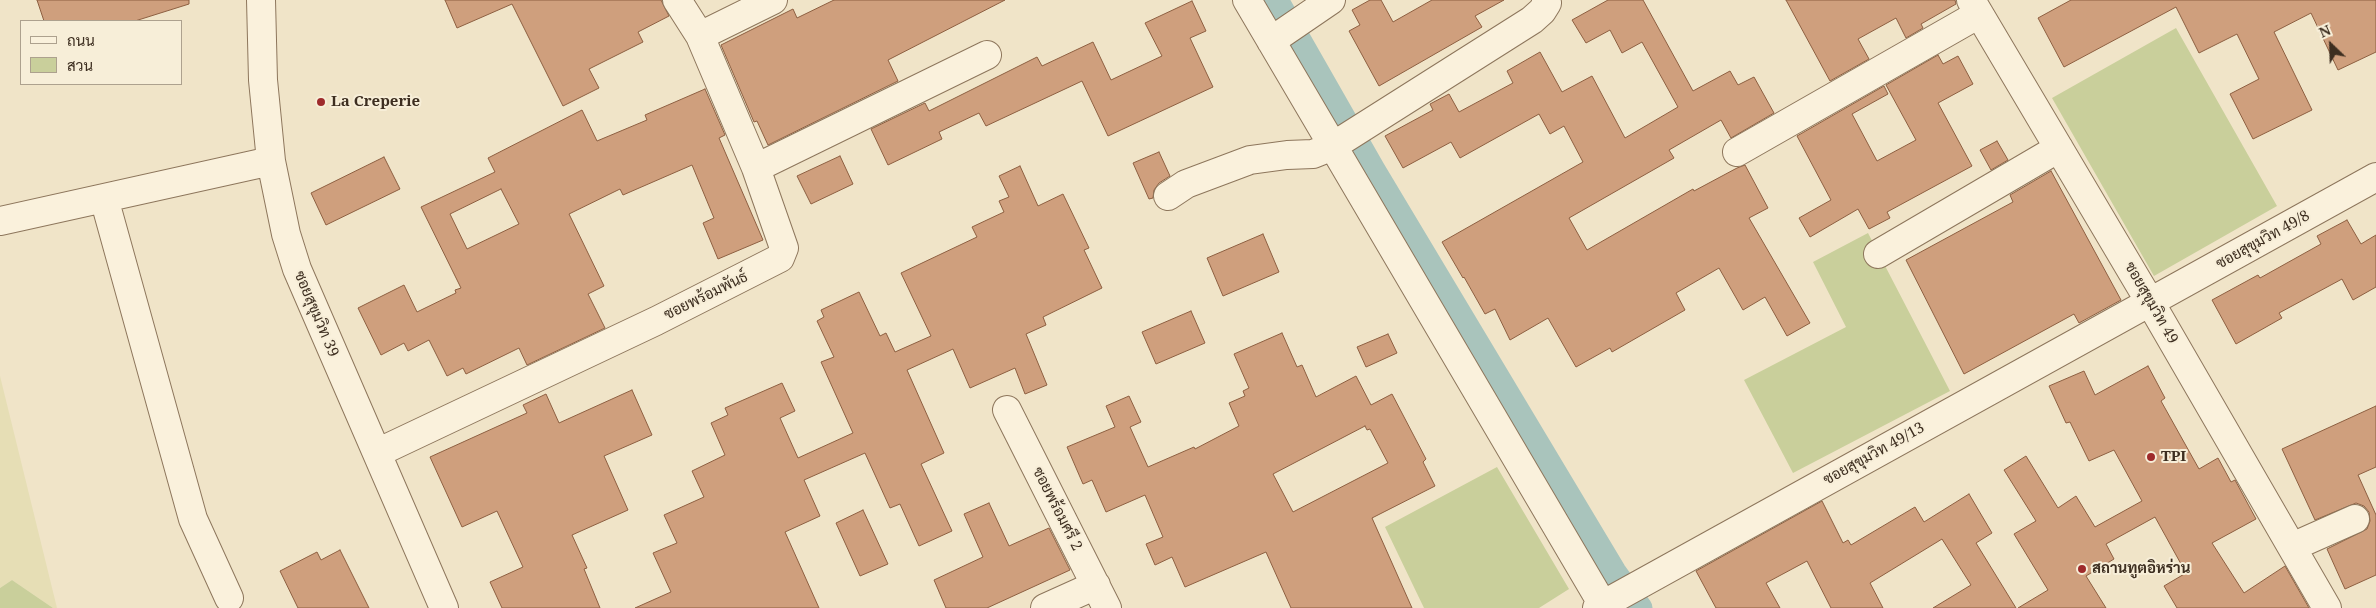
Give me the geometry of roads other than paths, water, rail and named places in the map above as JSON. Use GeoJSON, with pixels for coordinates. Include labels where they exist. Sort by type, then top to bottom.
{"type":"FeatureCollection","features":[{"type":"Feature","properties":{"kind":"street","name":"ซอยสุขุมวิท 39"},"geometry":{"type":"LineString","coordinates":[[261,0],[265,105],[271,161],[286,234],[296,269],[444,608]]}},
{"type":"Feature","properties":{"kind":"street","name":"ซอยพร้อมพันธ์"},"geometry":{"type":"LineString","coordinates":[[377,452],[656,321],[780,258],[784,248],[756,168],[700,36],[677,0]]}},
{"type":"Feature","properties":{"kind":"street"},"geometry":{"type":"LineString","coordinates":[[700,36],[773,0]]}},
{"type":"Feature","properties":{"kind":"street"},"geometry":{"type":"LineString","coordinates":[[1246,0],[1600,606]]}},
{"type":"Feature","properties":{"kind":"street"},"geometry":{"type":"LineString","coordinates":[[1271,41],[1332,0]]}},
{"type":"Feature","properties":{"kind":"street"},"geometry":{"type":"LineString","coordinates":[[1168,196],[1186,184],[1250,160],[1287,154],[1313,154],[1333,146],[1532,20],[1542,11],[1547,3],[1546,0]]}},
{"type":"Feature","properties":{"kind":"street"},"geometry":{"type":"LineString","coordinates":[[1737,152],[1975,7]]}},
{"type":"Feature","properties":{"kind":"street","name":"ซอยสุขุมวิท 49"},"geometry":{"type":"LineString","coordinates":[[1975,7],[2150,302],[2327,608]]}},
{"type":"Feature","properties":{"kind":"street"},"geometry":{"type":"LineString","coordinates":[[756,168],[987,55]]}},
{"type":"Feature","properties":{"kind":"street"},"geometry":{"type":"LineString","coordinates":[[1878,254],[2059,148]]}},
{"type":"Feature","properties":{"kind":"street"},"geometry":{"type":"LineString","coordinates":[[0,222],[271,161]]}},
{"type":"Feature","properties":{"kind":"street","name":"ซอยสุขุมวิท 49/8"},"geometry":{"type":"LineString","coordinates":[[2150,302],[2376,178]]}},
{"type":"Feature","properties":{"kind":"street"},"geometry":{"type":"LineString","coordinates":[[104,198],[193,519],[229,598]]}},
{"type":"Feature","properties":{"kind":"street","name":"ซอยสุขุมวิท 49/13"},"geometry":{"type":"LineString","coordinates":[[1600,606],[2150,302]]}},
{"type":"Feature","properties":{"kind":"street","name":"ซอยพร้อมศรี 2"},"geometry":{"type":"LineString","coordinates":[[1007,410],[1101,596]]}},
{"type":"Feature","properties":{"kind":"street"},"geometry":{"type":"LineString","coordinates":[[2292,547],[2355,519]]}},
{"type":"Feature","properties":{"kind":"street"},"geometry":{"type":"LineString","coordinates":[[1045,608],[1101,596]]}},
{"type":"Feature","properties":{"kind":"waterway"},"geometry":{"type":"LineString","coordinates":[[1276,0],[1373,170],[1614,572],[1640,608]]}},
{"type":"Feature","properties":{"kind":"place","name":"La Creperie"},"geometry":{"type":"Point","coordinates":[321,102]}},
{"type":"Feature","properties":{"kind":"place","name":"TPI"},"geometry":{"type":"Point","coordinates":[2151,457]}},
{"type":"Feature","properties":{"kind":"place","name":"สถานทูตอิหร่าน"},"geometry":{"type":"Point","coordinates":[2082,569]}}]}
